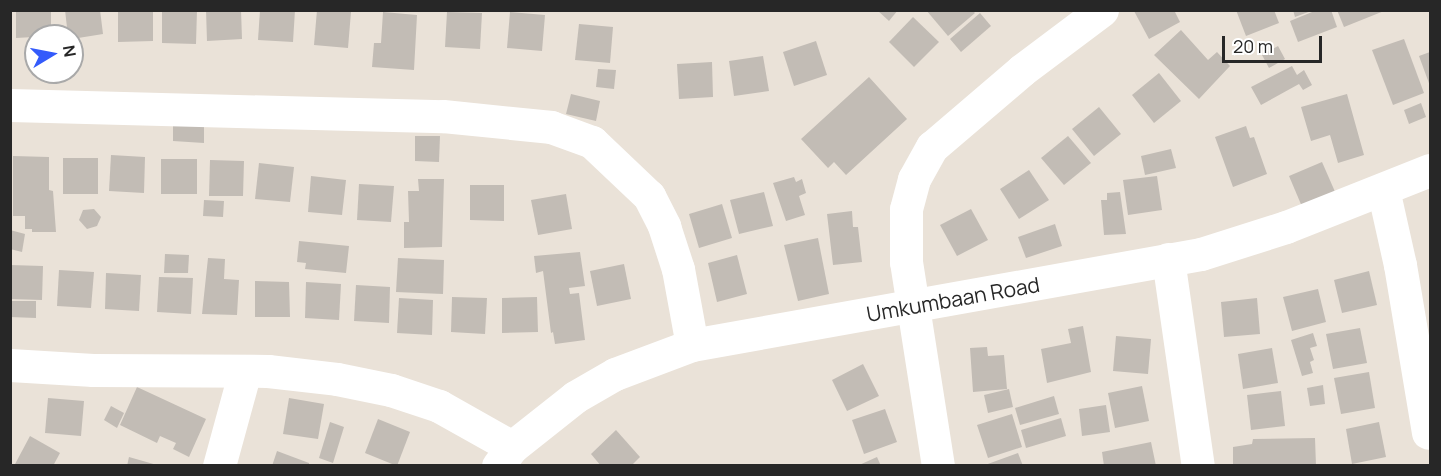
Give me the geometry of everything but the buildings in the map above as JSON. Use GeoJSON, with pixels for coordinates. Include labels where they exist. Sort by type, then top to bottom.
{"type":"FeatureCollection","features":[{"type":"Feature","properties":{"kind":"street"},"geometry":{"type":"LineString","coordinates":[[938,465],[906,262],[906,209],[914,179],[932,147],[1022,69],[1102,10]]}},
{"type":"Feature","properties":{"kind":"street"},"geometry":{"type":"LineString","coordinates":[[10,105],[443,117],[550,127],[571,134],[592,142],[650,196],[664,226],[678,269],[692,345]]}},
{"type":"Feature","properties":{"kind":"street","name":"Umkumbaan Road"},"geometry":{"type":"LineString","coordinates":[[505,456],[574,398],[615,374],[692,345],[1201,254],[1286,227],[1431,170]]}},
{"type":"Feature","properties":{"kind":"street"},"geometry":{"type":"LineString","coordinates":[[1383,189],[1400,265],[1428,433]]}},
{"type":"Feature","properties":{"kind":"street"},"geometry":{"type":"LineString","coordinates":[[1168,259],[1198,465]]}},
{"type":"Feature","properties":{"kind":"street"},"geometry":{"type":"LineString","coordinates":[[10,365],[93,370],[245,371],[337,379],[391,390],[439,406],[505,456]]}},
{"type":"Feature","properties":{"kind":"street"},"geometry":{"type":"LineString","coordinates":[[219,465],[245,371]]}}]}
